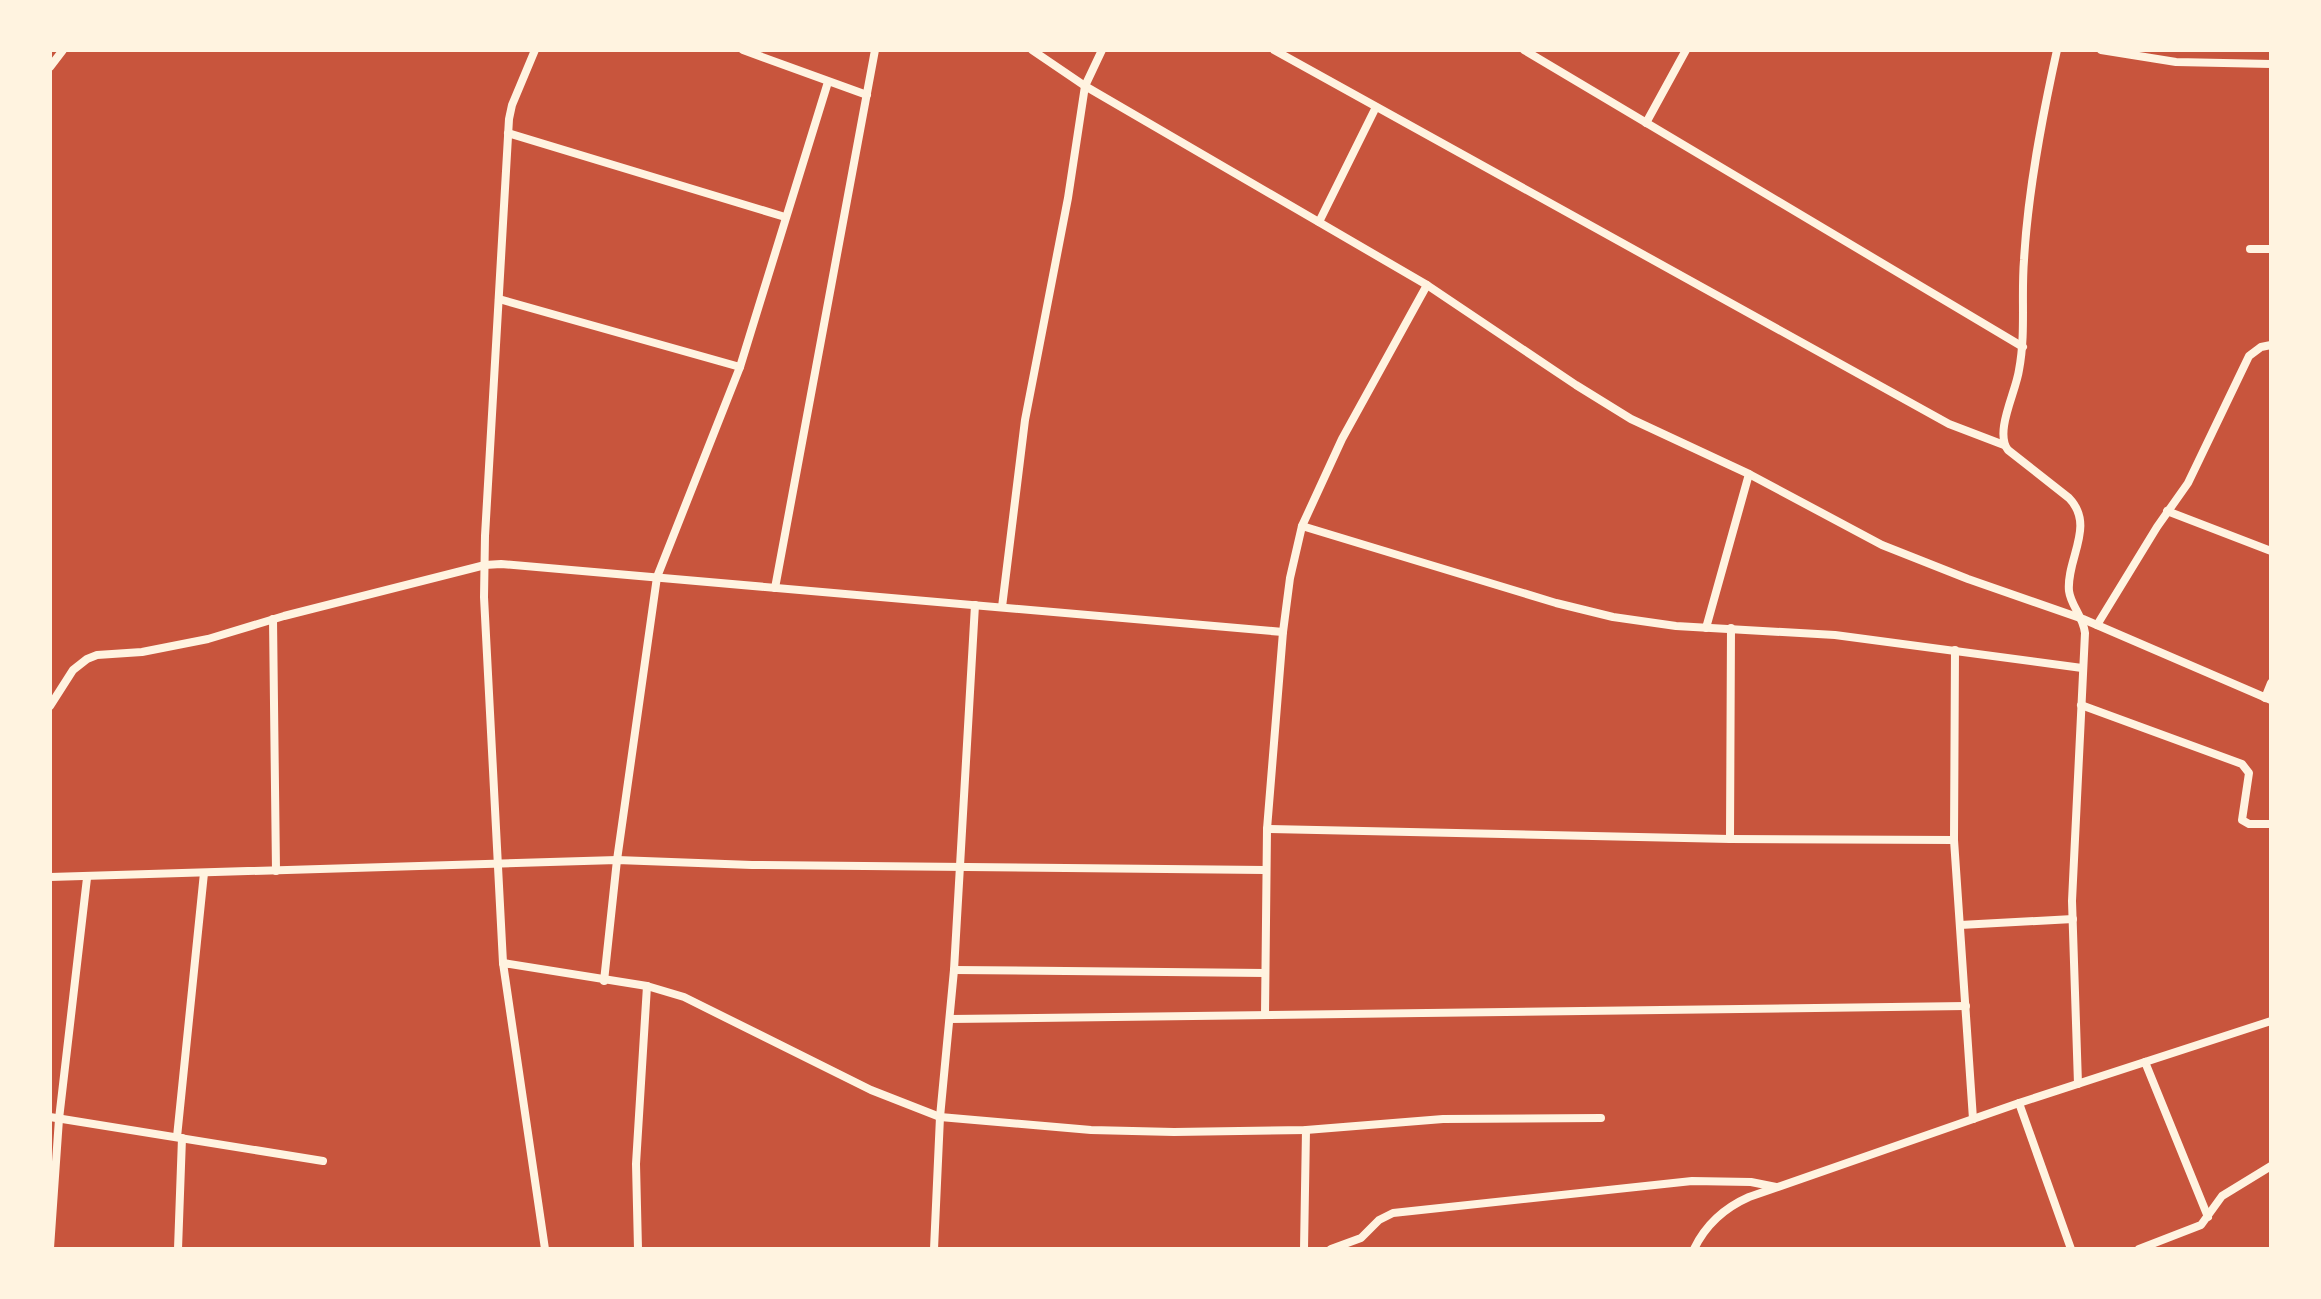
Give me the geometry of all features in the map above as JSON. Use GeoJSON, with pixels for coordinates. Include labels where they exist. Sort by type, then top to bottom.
{"type":"FeatureCollection","features":[{"type":"Feature","properties":{"kind":"street"},"geometry":{"type":"LineString","coordinates":[[50,67],[63,50]]}},
{"type":"Feature","properties":{"kind":"street"},"geometry":{"type":"LineString","coordinates":[[535,50],[512,105],[508,133],[485,565],[503,963],[545,1249]]}},
{"type":"Feature","properties":{"kind":"street"},"geometry":{"type":"LineString","coordinates":[[743,50],[867,95]]}},
{"type":"Feature","properties":{"kind":"street"},"geometry":{"type":"LineString","coordinates":[[775,588],[875,50]]}},
{"type":"Feature","properties":{"kind":"street"},"geometry":{"type":"LineString","coordinates":[[1032,50],[1085,86],[1427,285],[1631,419],[1749,474],[1882,545],[2083,619],[2268,699],[2271,683]]}},
{"type":"Feature","properties":{"kind":"street"},"geometry":{"type":"LineString","coordinates":[[1002,607],[1025,420],[1068,198],[1085,86],[1102,50]]}},
{"type":"Feature","properties":{"kind":"street"},"geometry":{"type":"LineString","coordinates":[[1274,50],[1949,424],[2004,445],[2069,498],[2079,511],[2081,527],[2069,587],[2083,619],[2085,633],[2073,919],[2078,1084]]}},
{"type":"Feature","properties":{"kind":"street"},"geometry":{"type":"LineString","coordinates":[[1524,50],[2023,347]]}},
{"type":"Feature","properties":{"kind":"street"},"geometry":{"type":"LineString","coordinates":[[1646,123],[1686,50]]}},
{"type":"Feature","properties":{"kind":"street"},"geometry":{"type":"LineString","coordinates":[[2004,445],[2002,428],[2013,397],[2023,347],[2026,226],[2057,50]]}},
{"type":"Feature","properties":{"kind":"street"},"geometry":{"type":"LineString","coordinates":[[2101,50],[2176,62],[2271,64]]}},
{"type":"Feature","properties":{"kind":"street"},"geometry":{"type":"LineString","coordinates":[[604,981],[617,860],[657,577],[740,367],[828,82]]}},
{"type":"Feature","properties":{"kind":"street"},"geometry":{"type":"LineString","coordinates":[[1319,222],[1376,107]]}},
{"type":"Feature","properties":{"kind":"street"},"geometry":{"type":"LineString","coordinates":[[508,133],[785,217]]}},
{"type":"Feature","properties":{"kind":"street"},"geometry":{"type":"LineString","coordinates":[[2250,249],[2271,249]]}},
{"type":"Feature","properties":{"kind":"street"},"geometry":{"type":"LineString","coordinates":[[1265,1014],[1267,829],[1290,578],[1302,526],[1342,439],[1427,285]]}},
{"type":"Feature","properties":{"kind":"street"},"geometry":{"type":"LineString","coordinates":[[499,299],[740,367]]}},
{"type":"Feature","properties":{"kind":"street"},"geometry":{"type":"LineString","coordinates":[[2097,625],[2195,470],[2249,356],[2261,347],[2271,345]]}},
{"type":"Feature","properties":{"kind":"street"},"geometry":{"type":"LineString","coordinates":[[1706,628],[1749,474]]}},
{"type":"Feature","properties":{"kind":"street"},"geometry":{"type":"LineString","coordinates":[[2167,511],[2271,551]]}},
{"type":"Feature","properties":{"kind":"street"},"geometry":{"type":"LineString","coordinates":[[1302,526],[1584,611],[1642,622],[1835,635],[2082,668]]}},
{"type":"Feature","properties":{"kind":"street"},"geometry":{"type":"LineString","coordinates":[[50,706],[73,670],[97,655],[186,644],[485,565],[501,564],[1283,632]]}},
{"type":"Feature","properties":{"kind":"street"},"geometry":{"type":"LineString","coordinates":[[934,1249],[975,605]]}},
{"type":"Feature","properties":{"kind":"street"},"geometry":{"type":"LineString","coordinates":[[273,619],[276,871]]}},
{"type":"Feature","properties":{"kind":"street"},"geometry":{"type":"LineString","coordinates":[[1730,839],[1731,628]]}},
{"type":"Feature","properties":{"kind":"street"},"geometry":{"type":"LineString","coordinates":[[1955,650],[1954,840],[1973,1119]]}},
{"type":"Feature","properties":{"kind":"street"},"geometry":{"type":"LineString","coordinates":[[2081,705],[2242,764],[2249,773],[2242,820],[2249,824],[2271,824]]}},
{"type":"Feature","properties":{"kind":"street"},"geometry":{"type":"LineString","coordinates":[[1267,829],[1730,839],[1954,840]]}},
{"type":"Feature","properties":{"kind":"street"},"geometry":{"type":"LineString","coordinates":[[50,877],[617,860],[752,865],[1265,870]]}},
{"type":"Feature","properties":{"kind":"street"},"geometry":{"type":"LineString","coordinates":[[178,1249],[179,1138],[204,873]]}},
{"type":"Feature","properties":{"kind":"street"},"geometry":{"type":"LineString","coordinates":[[50,1248],[55,1118],[87,878]]}},
{"type":"Feature","properties":{"kind":"street"},"geometry":{"type":"LineString","coordinates":[[1960,925],[2073,919]]}},
{"type":"Feature","properties":{"kind":"street"},"geometry":{"type":"LineString","coordinates":[[503,963],[647,986],[684,997],[871,1090],[940,1117],[1091,1130],[1174,1132],[1306,1130],[1443,1119],[1601,1118]]}},
{"type":"Feature","properties":{"kind":"street"},"geometry":{"type":"LineString","coordinates":[[954,970],[1265,973]]}},
{"type":"Feature","properties":{"kind":"street"},"geometry":{"type":"LineString","coordinates":[[638,1249],[636,1164],[647,986]]}},
{"type":"Feature","properties":{"kind":"street"},"geometry":{"type":"LineString","coordinates":[[950,1019],[1966,1006]]}},
{"type":"Feature","properties":{"kind":"street"},"geometry":{"type":"LineString","coordinates":[[1694,1249],[1709,1224],[1742,1200],[2019,1103],[2271,1021]]}},
{"type":"Feature","properties":{"kind":"street"},"geometry":{"type":"LineString","coordinates":[[2145,1062],[2208,1217]]}},
{"type":"Feature","properties":{"kind":"street"},"geometry":{"type":"LineString","coordinates":[[2019,1103],[2071,1249]]}},
{"type":"Feature","properties":{"kind":"street"},"geometry":{"type":"LineString","coordinates":[[55,1118],[323,1161]]}},
{"type":"Feature","properties":{"kind":"street"},"geometry":{"type":"LineString","coordinates":[[1304,1249],[1306,1130]]}},
{"type":"Feature","properties":{"kind":"street"},"geometry":{"type":"LineString","coordinates":[[2139,1249],[2201,1225],[2222,1196],[2271,1166]]}},
{"type":"Feature","properties":{"kind":"street"},"geometry":{"type":"LineString","coordinates":[[1331,1249],[1361,1238],[1379,1220],[1393,1213],[1692,1181],[1751,1182],[1778,1187]]}}]}
